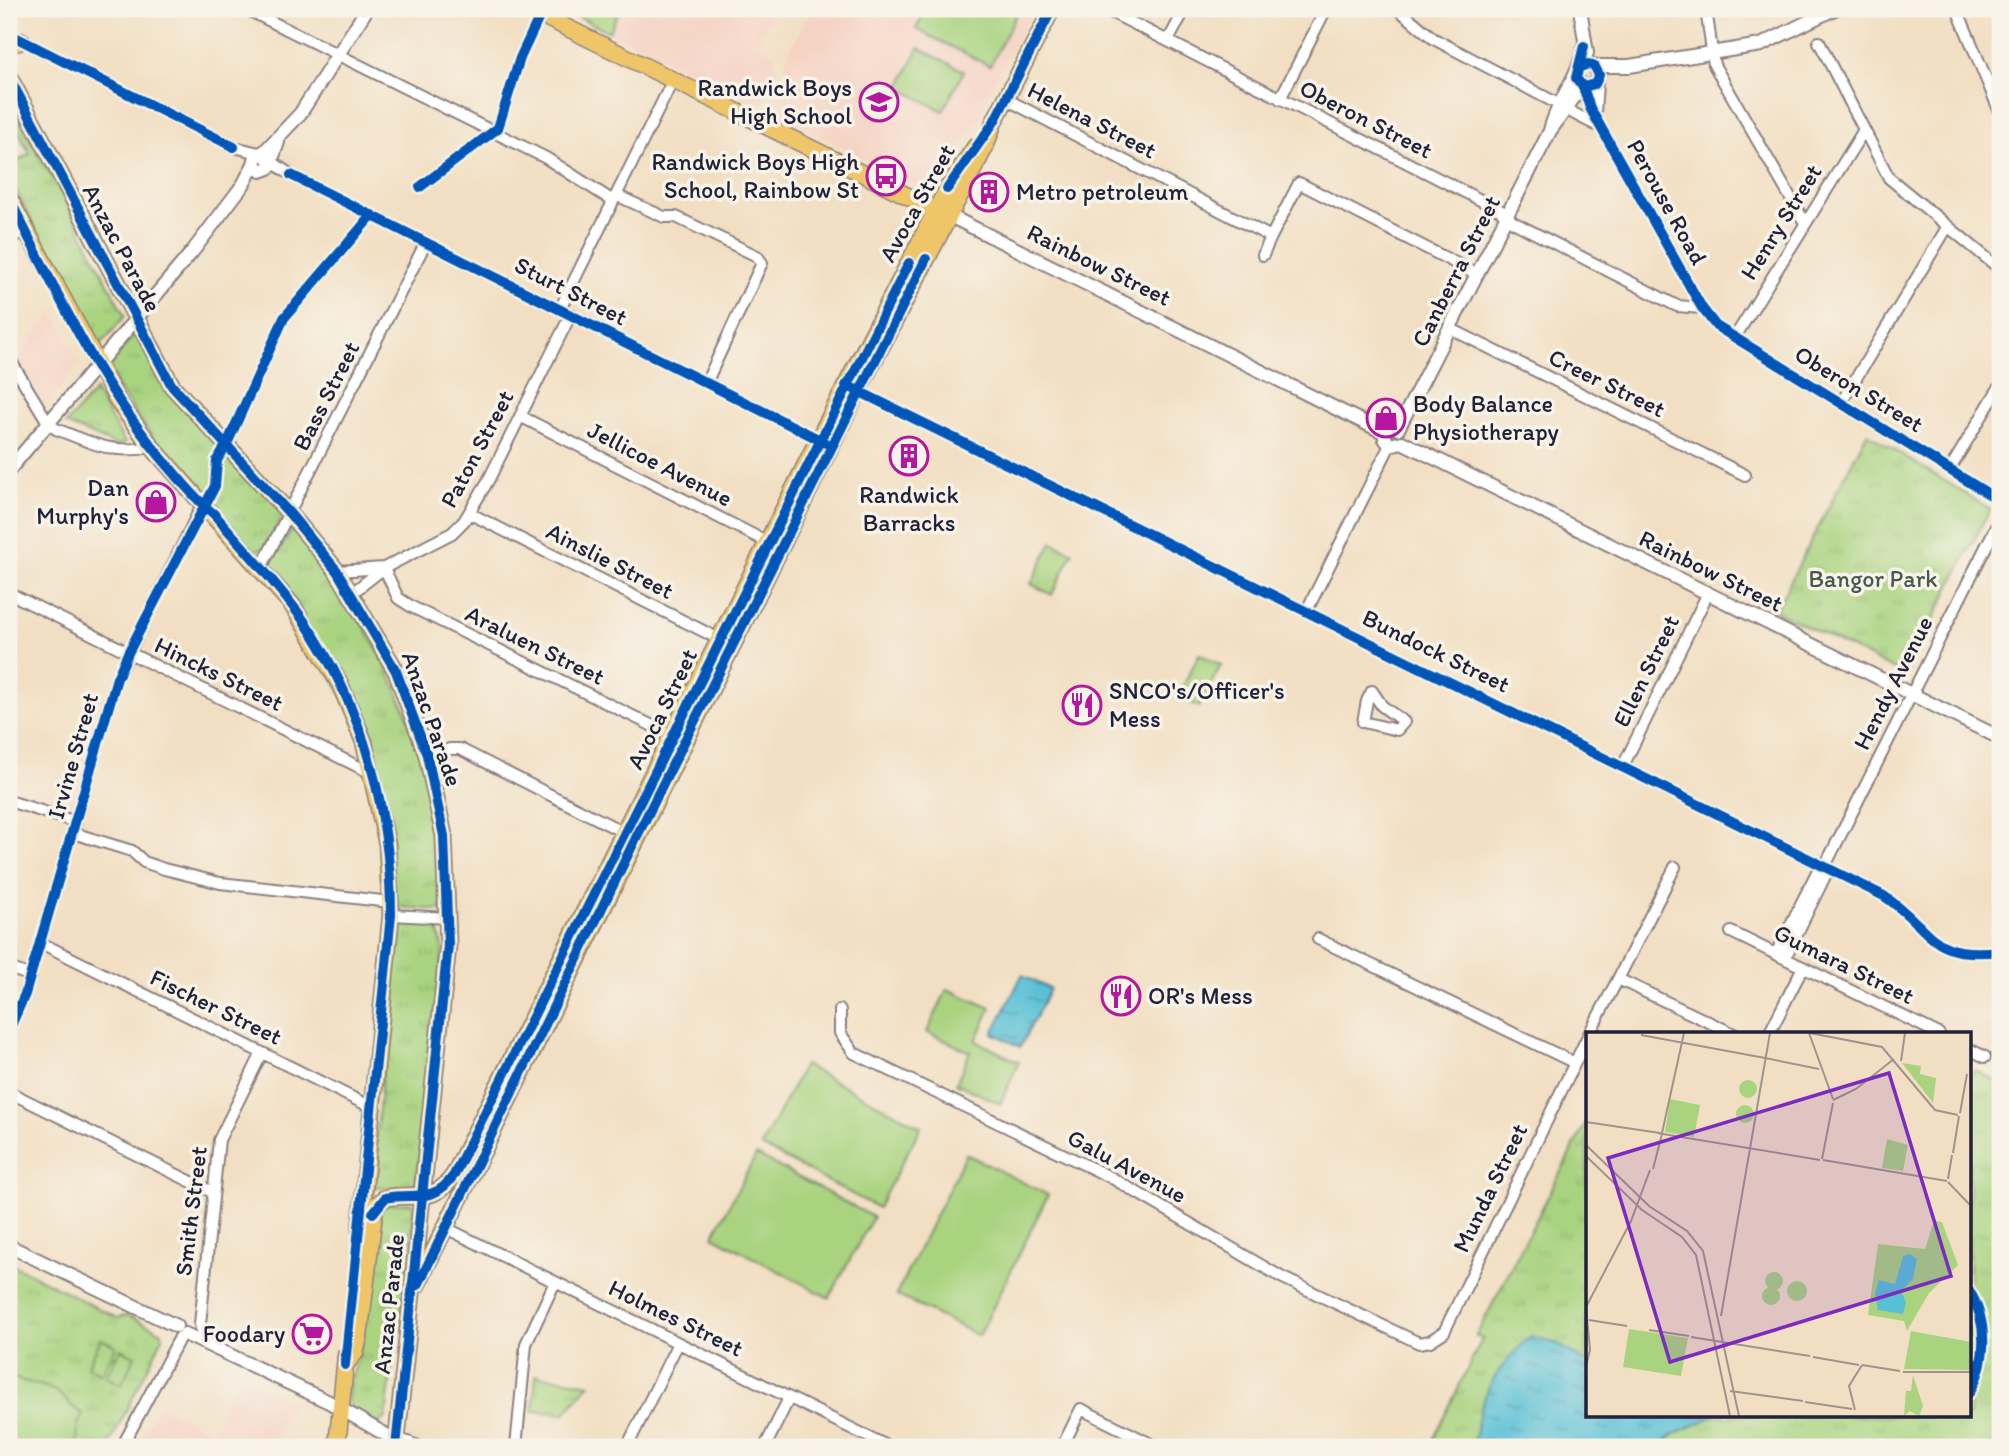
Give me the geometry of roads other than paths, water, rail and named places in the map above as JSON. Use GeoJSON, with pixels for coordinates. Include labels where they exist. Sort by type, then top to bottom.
{"type":"FeatureCollection","features":[{"type":"Feature","properties":{"kind":"main road","name":"Rainbow Street"},"geometry":{"type":"LineString","coordinates":[[529,9],[942,213]]}},
{"type":"Feature","properties":{"kind":"main road","name":"Avoca Street"},"geometry":{"type":"LineString","coordinates":[[407,1332],[418,1285],[522,1056],[852,388],[942,213],[947,189],[995,121],[1052,9]]}},
{"type":"Feature","properties":{"kind":"main road","name":"Anzac Parade"},"geometry":{"type":"LineString","coordinates":[[9,77],[176,392],[290,514],[337,571],[396,671],[428,755],[444,836],[449,918],[444,991],[396,1443]]}},
{"type":"Feature","properties":{"kind":"main road","name":"Anzac Parade"},"geometry":{"type":"LineString","coordinates":[[9,198],[118,403],[152,447],[293,606],[328,660],[355,719],[373,774],[387,844],[391,908],[337,1447]]}},
{"type":"Feature","properties":{"kind":"main road","name":"Avoca Street"},"geometry":{"type":"LineString","coordinates":[[454,1175],[522,1056]]}},
{"type":"Feature","properties":{"kind":"main road"},"geometry":{"type":"LineString","coordinates":[[426,1165],[434,1179],[443,1180],[454,1175]]}},
{"type":"Feature","properties":{"kind":"main road"},"geometry":{"type":"LineString","coordinates":[[345,1365],[355,1353],[359,1338],[375,1206],[385,1198],[421,1198],[441,1190],[454,1175]]}},
{"type":"Feature","properties":{"kind":"street"},"geometry":{"type":"LineString","coordinates":[[246,9],[546,158],[614,198],[664,217],[676,217],[757,256],[762,268],[706,383]]}},
{"type":"Feature","properties":{"kind":"street"},"geometry":{"type":"LineString","coordinates":[[9,470],[49,425],[263,162],[367,9]]}},
{"type":"Feature","properties":{"kind":"street","name":"Oberon Street"},"geometry":{"type":"LineString","coordinates":[[1105,9],[1497,209],[1513,222],[1677,306],[1702,308],[1716,326],[2000,501]]}},
{"type":"Feature","properties":{"kind":"street"},"geometry":{"type":"LineString","coordinates":[[1168,41],[1185,9]]}},
{"type":"Feature","properties":{"kind":"street"},"geometry":{"type":"LineString","coordinates":[[1280,99],[1326,9]]}},
{"type":"Feature","properties":{"kind":"street","name":"Perouse Road"},"geometry":{"type":"LineString","coordinates":[[1398,9],[1434,39],[1562,107],[1597,122]]}},
{"type":"Feature","properties":{"kind":"street"},"geometry":{"type":"LineString","coordinates":[[1580,9],[1585,74]]}},
{"type":"Feature","properties":{"kind":"street"},"geometry":{"type":"LineString","coordinates":[[1706,9],[1712,54],[1723,84],[1805,223]]}},
{"type":"Feature","properties":{"kind":"street"},"geometry":{"type":"LineString","coordinates":[[1585,74],[1761,45],[1818,12],[1834,9]]}},
{"type":"Feature","properties":{"kind":"street"},"geometry":{"type":"LineString","coordinates":[[1957,9],[2000,112]]}},
{"type":"Feature","properties":{"kind":"street","name":"Sturt Street"},"geometry":{"type":"LineString","coordinates":[[13,40],[372,215],[825,443]]}},
{"type":"Feature","properties":{"kind":"street"},"geometry":{"type":"LineString","coordinates":[[1819,42],[1889,178],[2000,269]]}},
{"type":"Feature","properties":{"kind":"street"},"geometry":{"type":"LineString","coordinates":[[420,187],[498,128],[520,58]]}},
{"type":"Feature","properties":{"kind":"street"},"geometry":{"type":"LineString","coordinates":[[1597,82],[1629,65]]}},
{"type":"Feature","properties":{"kind":"street"},"geometry":{"type":"LineString","coordinates":[[1585,74],[1599,73],[1597,122]]}},
{"type":"Feature","properties":{"kind":"street","name":"Perouse Road"},"geometry":{"type":"LineString","coordinates":[[1585,74],[1597,122],[1702,308]]}},
{"type":"Feature","properties":{"kind":"street","name":"Canberra Street"},"geometry":{"type":"LineString","coordinates":[[1306,612],[1562,107],[1585,74]]}},
{"type":"Feature","properties":{"kind":"street"},"geometry":{"type":"LineString","coordinates":[[560,309],[674,80]]}},
{"type":"Feature","properties":{"kind":"street","name":"Helena Street"},"geometry":{"type":"LineString","coordinates":[[1006,99],[1271,237]]}},
{"type":"Feature","properties":{"kind":"street","name":"Henry Street"},"geometry":{"type":"LineString","coordinates":[[1735,337],[1864,130]]}},
{"type":"Feature","properties":{"kind":"street"},"geometry":{"type":"LineString","coordinates":[[1263,255],[1298,183],[1477,274]]}},
{"type":"Feature","properties":{"kind":"street","name":"Rainbow Street"},"geometry":{"type":"LineString","coordinates":[[942,213],[1707,595],[2000,738]]}},
{"type":"Feature","properties":{"kind":"street"},"geometry":{"type":"LineString","coordinates":[[226,446],[284,318],[372,215]]}},
{"type":"Feature","properties":{"kind":"street"},"geometry":{"type":"LineString","coordinates":[[9,244],[23,226]]}},
{"type":"Feature","properties":{"kind":"street"},"geometry":{"type":"LineString","coordinates":[[1841,403],[1948,226]]}},
{"type":"Feature","properties":{"kind":"street","name":"Bass Street"},"geometry":{"type":"LineString","coordinates":[[261,568],[426,242]]}},
{"type":"Feature","properties":{"kind":"street","name":"Paton Street"},"geometry":{"type":"LineString","coordinates":[[352,593],[384,568],[452,533],[469,513],[571,314]]}},
{"type":"Feature","properties":{"kind":"street","name":"Creer Street"},"geometry":{"type":"LineString","coordinates":[[1449,328],[1745,475]]}},
{"type":"Feature","properties":{"kind":"street"},"geometry":{"type":"LineString","coordinates":[[9,358],[49,425],[113,451],[152,447]]}},
{"type":"Feature","properties":{"kind":"street"},"geometry":{"type":"LineString","coordinates":[[1950,469],[2000,386]]}},
{"type":"Feature","properties":{"kind":"street","name":"Bundock Street"},"geometry":{"type":"LineString","coordinates":[[852,388],[1884,896],[1944,948],[1962,953],[2000,951]]}},
{"type":"Feature","properties":{"kind":"street","name":"Jellicoe Avenue"},"geometry":{"type":"LineString","coordinates":[[520,416],[774,546]]}},
{"type":"Feature","properties":{"kind":"street","name":"Irvine Street"},"geometry":{"type":"LineString","coordinates":[[9,1030],[31,976],[117,678],[202,505]]}},
{"type":"Feature","properties":{"kind":"street","name":"Ainslie Street"},"geometry":{"type":"LineString","coordinates":[[469,513],[726,643]]}},
{"type":"Feature","properties":{"kind":"street","name":"Hendy Avenue"},"geometry":{"type":"LineString","coordinates":[[1781,956],[2000,519]]}},
{"type":"Feature","properties":{"kind":"street","name":"Paton Street"},"geometry":{"type":"LineString","coordinates":[[337,571],[384,568]]}},
{"type":"Feature","properties":{"kind":"street","name":"Araluen Street"},"geometry":{"type":"LineString","coordinates":[[384,568],[398,598],[412,607],[679,739]]}},
{"type":"Feature","properties":{"kind":"street","name":"Hincks Street"},"geometry":{"type":"LineString","coordinates":[[9,593],[373,774]]}},
{"type":"Feature","properties":{"kind":"street","name":"Ellen Street"},"geometry":{"type":"LineString","coordinates":[[1623,766],[1707,595]]}},
{"type":"Feature","properties":{"kind":"street"},"geometry":{"type":"LineString","coordinates":[[428,755],[450,749],[460,750],[630,836]]}},
{"type":"Feature","properties":{"kind":"street"},"geometry":{"type":"LineString","coordinates":[[9,801],[132,850],[144,862],[164,869],[220,883],[449,918]]}},
{"type":"Feature","properties":{"kind":"street","name":"Munda Street"},"geometry":{"type":"LineString","coordinates":[[1590,1032],[1675,867]]}},
{"type":"Feature","properties":{"kind":"street","name":"Gumara Street"},"geometry":{"type":"LineString","coordinates":[[1731,932],[1935,1032]]}},
{"type":"Feature","properties":{"kind":"street"},"geometry":{"type":"LineString","coordinates":[[1318,939],[1574,1063]]}},
{"type":"Feature","properties":{"kind":"street","name":"Fischer Street"},"geometry":{"type":"LineString","coordinates":[[41,943],[373,1108]]}},
{"type":"Feature","properties":{"kind":"street"},"geometry":{"type":"LineString","coordinates":[[1770,1032],[1802,967]]}},
{"type":"Feature","properties":{"kind":"street"},"geometry":{"type":"LineString","coordinates":[[9,968],[31,976]]}},
{"type":"Feature","properties":{"kind":"street"},"geometry":{"type":"LineString","coordinates":[[1617,981],[1730,1032]]}},
{"type":"Feature","properties":{"kind":"street","name":"Galu Avenue"},"geometry":{"type":"LineString","coordinates":[[840,1010],[840,1033],[854,1053],[1112,1178],[1281,1277],[1419,1343]]}},
{"type":"Feature","properties":{"kind":"street","name":"Munda Street"},"geometry":{"type":"LineString","coordinates":[[1419,1343],[1430,1341],[1444,1332],[1586,1040]]}},
{"type":"Feature","properties":{"kind":"street"},"geometry":{"type":"LineString","coordinates":[[1970,1050],[1985,1057]]}},
{"type":"Feature","properties":{"kind":"street","name":"Smith Street"},"geometry":{"type":"LineString","coordinates":[[206,1343],[200,1325],[219,1139],[262,1053]]}},
{"type":"Feature","properties":{"kind":"street"},"geometry":{"type":"LineString","coordinates":[[9,1092],[212,1192]]}},
{"type":"Feature","properties":{"kind":"street","name":"Holmes Street"},"geometry":{"type":"LineString","coordinates":[[443,1227],[889,1447]]}},
{"type":"Feature","properties":{"kind":"street"},"geometry":{"type":"LineString","coordinates":[[9,1246],[159,1320],[179,1333],[206,1343],[341,1410],[396,1443],[418,1447]]}},
{"type":"Feature","properties":{"kind":"street"},"geometry":{"type":"LineString","coordinates":[[516,1447],[526,1344],[555,1282]]}},
{"type":"Feature","properties":{"kind":"street"},"geometry":{"type":"LineString","coordinates":[[122,1447],[179,1333]]}},
{"type":"Feature","properties":{"kind":"street"},"geometry":{"type":"LineString","coordinates":[[627,1447],[678,1343]]}},
{"type":"Feature","properties":{"kind":"street"},"geometry":{"type":"LineString","coordinates":[[765,1447],[789,1398]]}},
{"type":"Feature","properties":{"kind":"street"},"geometry":{"type":"LineString","coordinates":[[1062,1447],[1080,1409],[1157,1447]]}},
{"type":"Feature","properties":{"kind":"water"},"geometry":{"type":"Polygon","coordinates":[[[1022,975],[1050,989],[1020,1047],[993,1033],[1022,975]]]}},
{"type":"Feature","properties":{"kind":"water"},"geometry":{"type":"Polygon","coordinates":[[[1531,1336],[1558,1344],[1586,1362],[1586,1418],[1710,1418],[1673,1435],[1660,1447],[1473,1447],[1484,1398],[1506,1362],[1531,1336]]]}},
{"type":"Feature","properties":{"kind":"place","name":"Randwick Boys High School"},"geometry":{"type":"Point","coordinates":[879,102]}},
{"type":"Feature","properties":{"kind":"place","name":"Randwick Boys High School, Rainbow St"},"geometry":{"type":"Point","coordinates":[886,176]}},
{"type":"Feature","properties":{"kind":"place","name":"Metro petroleum"},"geometry":{"type":"Point","coordinates":[989,192]}},
{"type":"Feature","properties":{"kind":"place","name":"Body Balance Physiotherapy"},"geometry":{"type":"Point","coordinates":[1386,418]}},
{"type":"Feature","properties":{"kind":"place","name":"Randwick Barracks"},"geometry":{"type":"Point","coordinates":[909,456]}},
{"type":"Feature","properties":{"kind":"place","name":"Dan Murphy's"},"geometry":{"type":"Point","coordinates":[156,502]}},
{"type":"Feature","properties":{"kind":"place","name":"SNCO's/Officer's Mess"},"geometry":{"type":"Point","coordinates":[1082,705]}},
{"type":"Feature","properties":{"kind":"place","name":"OR's Mess"},"geometry":{"type":"Point","coordinates":[1121,996]}},
{"type":"Feature","properties":{"kind":"place","name":"Foodary"},"geometry":{"type":"Point","coordinates":[312,1334]}},
{"type":"Feature","properties":{"kind":"park label","name":"Bangor Park"},"geometry":{"type":"Point","coordinates":[1873,579]}}]}
